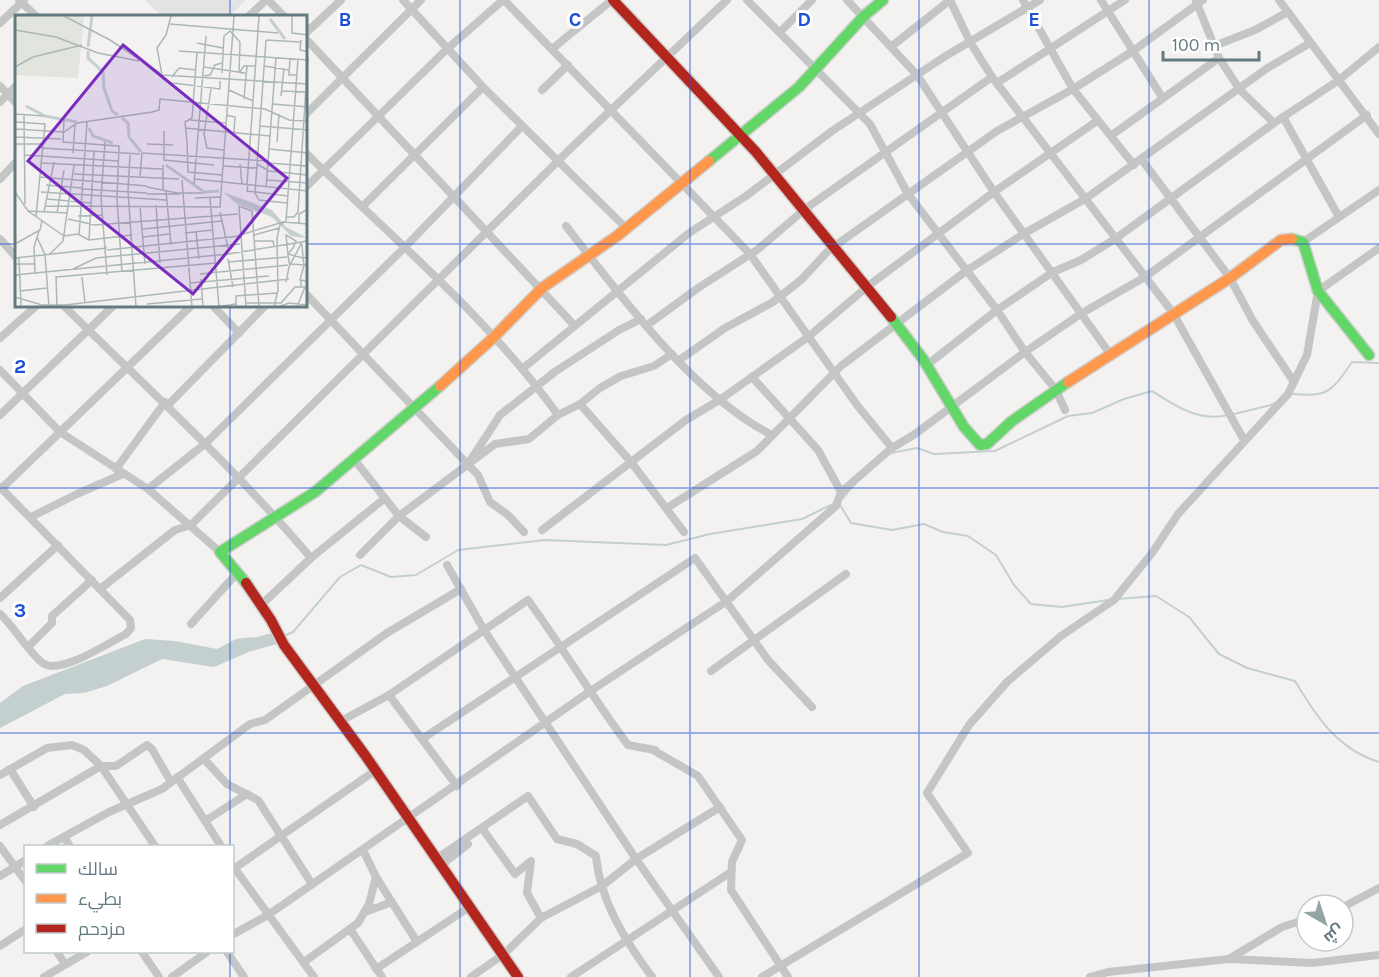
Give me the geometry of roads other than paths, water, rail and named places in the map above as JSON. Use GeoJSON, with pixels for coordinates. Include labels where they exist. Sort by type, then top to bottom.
{"type":"FeatureCollection","features":[{"type":"Feature","properties":{"kind":"street"},"geometry":{"type":"LineString","coordinates":[[250,15],[267,0],[283,15]]}},
{"type":"Feature","properties":{"kind":"street"},"geometry":{"type":"LineString","coordinates":[[308,31],[341,0]]}},
{"type":"Feature","properties":{"kind":"street"},"geometry":{"type":"LineString","coordinates":[[403,0],[483,87],[626,228]]}},
{"type":"Feature","properties":{"kind":"street"},"geometry":{"type":"LineString","coordinates":[[308,112],[421,0]]}},
{"type":"Feature","properties":{"kind":"street"},"geometry":{"type":"LineString","coordinates":[[308,186],[447,49],[504,0],[750,254],[808,337],[892,448]]}},
{"type":"Feature","properties":{"kind":"street"},"geometry":{"type":"LineString","coordinates":[[552,49],[613,0],[670,56],[776,173],[897,324],[927,365],[973,438],[983,446],[1012,421],[1056,390],[1230,278],[1281,240],[1296,239],[1303,242],[1318,291],[1369,355]]}},
{"type":"Feature","properties":{"kind":"street"},"geometry":{"type":"LineString","coordinates":[[100,589],[175,530],[191,525],[558,162],[727,0]]}},
{"type":"Feature","properties":{"kind":"street"},"geometry":{"type":"LineString","coordinates":[[747,0],[860,112],[886,150],[908,194],[997,310],[1025,352],[1056,390],[1065,410]]}},
{"type":"Feature","properties":{"kind":"street"},"geometry":{"type":"LineString","coordinates":[[780,32],[812,0]]}},
{"type":"Feature","properties":{"kind":"street"},"geometry":{"type":"LineString","coordinates":[[847,0],[917,75],[994,192],[1110,354]]}},
{"type":"Feature","properties":{"kind":"street"},"geometry":{"type":"LineString","coordinates":[[220,552],[315,492],[353,458],[398,423],[412,408],[493,338],[542,288],[589,256],[680,183],[744,136],[816,69],[864,16],[883,0]]}},
{"type":"Feature","properties":{"kind":"street"},"geometry":{"type":"LineString","coordinates":[[892,46],[950,0],[970,42],[995,80],[1173,313],[1244,440]]}},
{"type":"Feature","properties":{"kind":"street"},"geometry":{"type":"LineString","coordinates":[[1023,0],[1049,50],[1073,89],[1134,165]]}},
{"type":"Feature","properties":{"kind":"street"},"geometry":{"type":"LineString","coordinates":[[522,369],[617,290],[714,216],[860,112],[1040,0]]}},
{"type":"Feature","properties":{"kind":"street"},"geometry":{"type":"LineString","coordinates":[[1101,0],[1162,97]]}},
{"type":"Feature","properties":{"kind":"street"},"geometry":{"type":"LineString","coordinates":[[467,465],[500,414],[537,386],[619,330],[644,323],[750,254],[805,209],[886,150],[995,80],[1049,50],[1125,0]]}},
{"type":"Feature","properties":{"kind":"street"},"geometry":{"type":"LineString","coordinates":[[1279,0],[1379,134]]}},
{"type":"Feature","properties":{"kind":"street"},"geometry":{"type":"LineString","coordinates":[[0,23],[22,1],[35,15]]}},
{"type":"Feature","properties":{"kind":"street"},"geometry":{"type":"LineString","coordinates":[[678,361],[725,328],[779,297],[836,246],[968,152],[1022,116],[1073,89],[1133,51],[1198,1],[1218,58],[1240,90],[1274,123]]}},
{"type":"Feature","properties":{"kind":"street"},"geometry":{"type":"LineString","coordinates":[[1214,46],[1254,30],[1288,12]]}},
{"type":"Feature","properties":{"kind":"street"},"geometry":{"type":"LineString","coordinates":[[308,41],[542,288],[574,325]]}},
{"type":"Feature","properties":{"kind":"street"},"geometry":{"type":"LineString","coordinates":[[667,508],[757,451],[834,372],[966,271],[1025,233],[1085,199],[1240,90],[1266,69],[1310,43]]}},
{"type":"Feature","properties":{"kind":"street"},"geometry":{"type":"LineString","coordinates":[[927,365],[997,310],[1053,272],[1081,260],[1115,239],[1274,123],[1339,80],[1379,47]]}},
{"type":"Feature","properties":{"kind":"street"},"geometry":{"type":"LineString","coordinates":[[1112,135],[1218,58]]}},
{"type":"Feature","properties":{"kind":"street"},"geometry":{"type":"LineString","coordinates":[[542,90],[568,65]]}},
{"type":"Feature","properties":{"kind":"street"},"geometry":{"type":"LineString","coordinates":[[0,86],[15,102]]}},
{"type":"Feature","properties":{"kind":"street"},"geometry":{"type":"LineString","coordinates":[[0,102],[15,87]]}},
{"type":"Feature","properties":{"kind":"street"},"geometry":{"type":"LineString","coordinates":[[363,206],[483,87]]}},
{"type":"Feature","properties":{"kind":"street"},"geometry":{"type":"LineString","coordinates":[[234,934],[268,915],[457,786],[589,692],[727,601],[836,506],[841,492],[892,448],[915,434],[1025,352],[1082,313],[1145,277],[1367,116]]}},
{"type":"Feature","properties":{"kind":"street"},"geometry":{"type":"LineString","coordinates":[[1283,117],[1339,217]]}},
{"type":"Feature","properties":{"kind":"street"},"geometry":{"type":"LineString","coordinates":[[542,530],[686,420],[721,399],[808,337],[868,286],[994,192],[1097,121]]}},
{"type":"Feature","properties":{"kind":"street"},"geometry":{"type":"LineString","coordinates":[[148,489],[207,443],[406,246],[453,194],[522,126]]}},
{"type":"Feature","properties":{"kind":"street"},"geometry":{"type":"LineString","coordinates":[[308,155],[406,246],[439,280],[537,386],[558,415]]}},
{"type":"Feature","properties":{"kind":"street"},"geometry":{"type":"LineString","coordinates":[[1142,160],[1230,278],[1253,321],[1294,382]]}},
{"type":"Feature","properties":{"kind":"street"},"geometry":{"type":"LineString","coordinates":[[0,179],[15,163]]}},
{"type":"Feature","properties":{"kind":"street"},"geometry":{"type":"LineString","coordinates":[[1303,242],[1379,190]]}},
{"type":"Feature","properties":{"kind":"street"},"geometry":{"type":"LineString","coordinates":[[566,226],[644,323],[678,361],[746,421],[772,435]]}},
{"type":"Feature","properties":{"kind":"street"},"geometry":{"type":"LineString","coordinates":[[0,239],[14,250]]}},
{"type":"Feature","properties":{"kind":"street"},"geometry":{"type":"LineString","coordinates":[[762,977],[968,853],[927,793],[969,725],[1007,682],[1061,636],[1114,600],[1152,553],[1178,514],[1288,394],[1307,355],[1318,291],[1379,248]]}},
{"type":"Feature","properties":{"kind":"street"},"geometry":{"type":"LineString","coordinates":[[308,296],[478,475],[490,502],[508,515],[524,532]]}},
{"type":"Feature","properties":{"kind":"street"},"geometry":{"type":"LineString","coordinates":[[0,338],[34,308]]}},
{"type":"Feature","properties":{"kind":"street"},"geometry":{"type":"LineString","coordinates":[[66,308],[126,369],[167,403],[207,443],[311,558]]}},
{"type":"Feature","properties":{"kind":"street"},"geometry":{"type":"LineString","coordinates":[[0,415],[111,308]]}},
{"type":"Feature","properties":{"kind":"street"},"geometry":{"type":"LineString","coordinates":[[2,618],[43,664],[55,667],[69,664],[126,634],[131,628],[130,620],[32,517],[2,491],[189,308]]}},
{"type":"Feature","properties":{"kind":"street"},"geometry":{"type":"LineString","coordinates":[[215,308],[239,333]]}},
{"type":"Feature","properties":{"kind":"street"},"geometry":{"type":"LineString","coordinates":[[32,517],[120,472],[167,403],[263,308]]}},
{"type":"Feature","properties":{"kind":"street"},"geometry":{"type":"LineString","coordinates":[[360,555],[399,516],[495,444],[530,439],[558,415],[580,405],[621,376],[654,366],[672,354]]}},
{"type":"Feature","properties":{"kind":"street"},"geometry":{"type":"LineString","coordinates":[[0,370],[60,432],[148,489],[220,552],[237,572],[312,685],[376,770],[518,977]]}},
{"type":"Feature","properties":{"kind":"street"},"geometry":{"type":"LineString","coordinates":[[752,377],[818,450],[841,492]]}},
{"type":"Feature","properties":{"kind":"street"},"geometry":{"type":"LineString","coordinates":[[580,405],[631,462],[684,532]]}},
{"type":"Feature","properties":{"kind":"street"},"geometry":{"type":"LineString","coordinates":[[353,458],[399,516],[426,537]]}},
{"type":"Feature","properties":{"kind":"street"},"geometry":{"type":"LineString","coordinates":[[260,606],[311,558],[385,498]]}},
{"type":"Feature","properties":{"kind":"street"},"geometry":{"type":"LineString","coordinates":[[0,598],[58,545]]}},
{"type":"Feature","properties":{"kind":"street"},"geometry":{"type":"LineString","coordinates":[[422,739],[695,558],[756,640],[768,660],[812,707]]}},
{"type":"Feature","properties":{"kind":"street"},"geometry":{"type":"LineString","coordinates":[[447,565],[484,630],[545,723],[719,977]]}},
{"type":"Feature","properties":{"kind":"street"},"geometry":{"type":"LineString","coordinates":[[191,624],[237,572]]}},
{"type":"Feature","properties":{"kind":"street"},"geometry":{"type":"LineString","coordinates":[[711,671],[846,574]]}},
{"type":"Feature","properties":{"kind":"street"},"geometry":{"type":"LineString","coordinates":[[29,646],[52,623],[52,616],[92,580]]}},
{"type":"Feature","properties":{"kind":"street"},"geometry":{"type":"LineString","coordinates":[[49,845],[162,789],[250,724],[265,720],[387,633],[461,589]]}},
{"type":"Feature","properties":{"kind":"street"},"geometry":{"type":"LineString","coordinates":[[339,722],[389,695],[528,600],[562,646],[589,692],[628,745],[654,750],[698,776],[720,807],[742,840],[732,862],[731,890],[788,977]]}},
{"type":"Feature","properties":{"kind":"street"},"geometry":{"type":"LineString","coordinates":[[389,695],[457,786]]}},
{"type":"Feature","properties":{"kind":"street"},"geometry":{"type":"LineString","coordinates":[[0,774],[47,748],[72,745],[84,750],[101,766],[154,845]]}},
{"type":"Feature","properties":{"kind":"street"},"geometry":{"type":"LineString","coordinates":[[0,825],[101,766],[116,766],[147,745],[205,821],[220,845]]}},
{"type":"Feature","properties":{"kind":"street"},"geometry":{"type":"LineString","coordinates":[[204,759],[227,784],[262,805],[280,837],[312,884]]}},
{"type":"Feature","properties":{"kind":"street"},"geometry":{"type":"LineString","coordinates":[[10,769],[34,807]]}},
{"type":"Feature","properties":{"kind":"street"},"geometry":{"type":"LineString","coordinates":[[234,867],[376,770]]}},
{"type":"Feature","properties":{"kind":"street"},"geometry":{"type":"LineString","coordinates":[[205,821],[247,794]]}},
{"type":"Feature","properties":{"kind":"street"},"geometry":{"type":"LineString","coordinates":[[438,862],[528,796]]}},
{"type":"Feature","properties":{"kind":"street"},"geometry":{"type":"LineString","coordinates":[[438,862],[484,831],[528,796]]}},
{"type":"Feature","properties":{"kind":"street"},"geometry":{"type":"LineString","coordinates":[[528,796],[557,839],[577,844],[596,856],[602,886],[625,940],[652,977]]}},
{"type":"Feature","properties":{"kind":"street"},"geometry":{"type":"LineString","coordinates":[[471,977],[504,954],[541,918],[602,886],[636,859],[720,807]]}},
{"type":"Feature","properties":{"kind":"street"},"geometry":{"type":"LineString","coordinates":[[484,831],[514,874],[531,861],[527,892],[541,918]]}},
{"type":"Feature","properties":{"kind":"street"},"geometry":{"type":"LineString","coordinates":[[63,837],[69,845]]}},
{"type":"Feature","properties":{"kind":"street"},"geometry":{"type":"LineString","coordinates":[[0,846],[24,879]]}},
{"type":"Feature","properties":{"kind":"street"},"geometry":{"type":"LineString","coordinates":[[363,850],[376,877],[417,942]]}},
{"type":"Feature","properties":{"kind":"street"},"geometry":{"type":"LineString","coordinates":[[0,876],[24,861]]}},
{"type":"Feature","properties":{"kind":"street"},"geometry":{"type":"LineString","coordinates":[[234,869],[314,977]]}},
{"type":"Feature","properties":{"kind":"street"},"geometry":{"type":"LineString","coordinates":[[571,977],[584,974],[625,940],[673,912],[731,872]]}},
{"type":"Feature","properties":{"kind":"street"},"geometry":{"type":"LineString","coordinates":[[304,962],[350,929],[365,912],[376,877]]}},
{"type":"Feature","properties":{"kind":"street"},"geometry":{"type":"LineString","coordinates":[[1355,901],[1379,888]]}},
{"type":"Feature","properties":{"kind":"street"},"geometry":{"type":"LineString","coordinates":[[365,912],[392,902]]}},
{"type":"Feature","properties":{"kind":"street"},"geometry":{"type":"LineString","coordinates":[[376,969],[471,906]]}},
{"type":"Feature","properties":{"kind":"street"},"geometry":{"type":"LineString","coordinates":[[1229,959],[1282,927],[1295,923]]}},
{"type":"Feature","properties":{"kind":"street"},"geometry":{"type":"LineString","coordinates":[[350,929],[382,977]]}},
{"type":"Feature","properties":{"kind":"street"},"geometry":{"type":"LineString","coordinates":[[0,946],[24,930]]}},
{"type":"Feature","properties":{"kind":"street"},"geometry":{"type":"LineString","coordinates":[[58,953],[65,964]]}},
{"type":"Feature","properties":{"kind":"street"},"geometry":{"type":"LineString","coordinates":[[47,976],[84,953]]}},
{"type":"Feature","properties":{"kind":"street"},"geometry":{"type":"LineString","coordinates":[[143,953],[154,975]]}},
{"type":"Feature","properties":{"kind":"street"},"geometry":{"type":"LineString","coordinates":[[172,977],[204,953]]}},
{"type":"Feature","properties":{"kind":"street"},"geometry":{"type":"LineString","coordinates":[[228,953],[244,977]]}},
{"type":"Feature","properties":{"kind":"street"},"geometry":{"type":"LineString","coordinates":[[1090,977],[1108,972],[1229,959],[1312,963],[1379,955]]}},
{"type":"Feature","properties":{"kind":"waterway"},"geometry":{"type":"LineString","coordinates":[[1292,394],[1314,394],[1328,390],[1334,386],[1352,362],[1379,363]]}},
{"type":"Feature","properties":{"kind":"waterway"},"geometry":{"type":"LineString","coordinates":[[891,453],[917,448],[934,454],[995,451],[1068,416],[1092,413],[1124,399],[1152,391],[1179,407],[1197,414],[1217,417],[1228,415]]}},
{"type":"Feature","properties":{"kind":"waterway"},"geometry":{"type":"LineString","coordinates":[[1234,414],[1277,402]]}},
{"type":"Feature","properties":{"kind":"waterway"},"geometry":{"type":"LineString","coordinates":[[841,500],[855,484]]}},
{"type":"Feature","properties":{"kind":"waterway"},"geometry":{"type":"LineString","coordinates":[[839,503],[851,523],[892,530],[924,524],[943,532],[968,536],[996,555],[1014,585],[1031,604],[1062,607],[1108,600]]}},
{"type":"Feature","properties":{"kind":"waterway"},"geometry":{"type":"LineString","coordinates":[[286,635],[293,632],[340,577],[361,565],[391,577],[416,575],[458,550],[545,540],[666,545],[710,534],[802,519],[833,504]]}},
{"type":"Feature","properties":{"kind":"waterway"},"geometry":{"type":"LineString","coordinates":[[1117,599],[1156,596],[1189,617],[1219,654],[1247,668],[1295,681],[1329,730],[1351,749],[1379,762]]}},
{"type":"Feature","properties":{"kind":"waterway"},"geometry":{"type":"LineString","coordinates":[[251,645],[276,638]]}}]}
